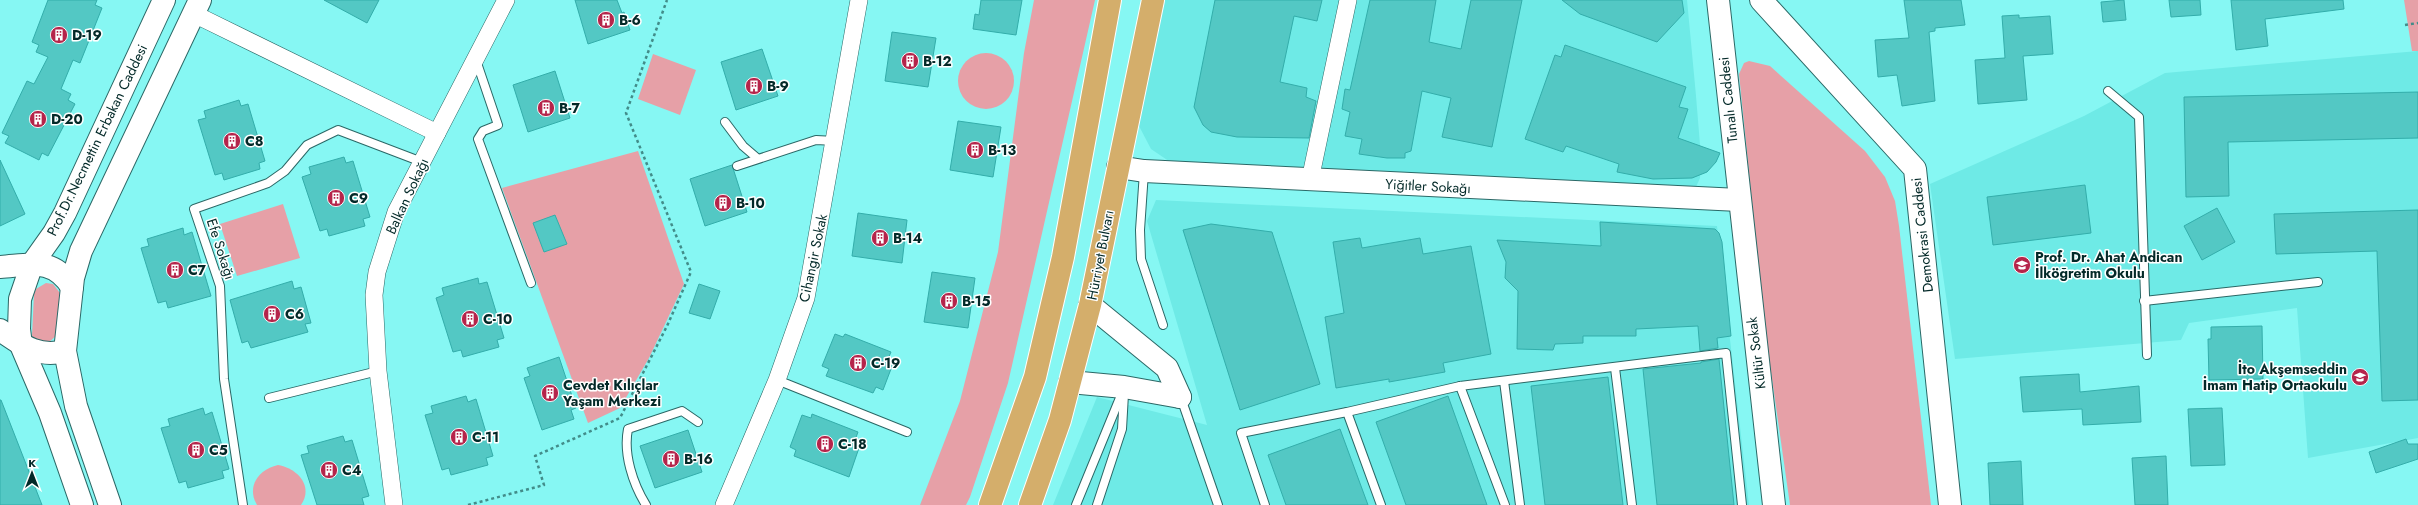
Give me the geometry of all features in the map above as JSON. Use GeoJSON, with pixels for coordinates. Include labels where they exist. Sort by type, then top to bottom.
{"type":"FeatureCollection","features":[{"type":"Feature","properties":{"kind":"main road"},"geometry":{"type":"LineString","coordinates":[[990,505],[1036,377],[1063,258],[1110,0]]}},
{"type":"Feature","properties":{"kind":"main road","name":"Hürriyet Bulvarı"},"geometry":{"type":"LineString","coordinates":[[1030,505],[1060,420],[1090,305],[1153,0]]}},
{"type":"Feature","properties":{"kind":"street","name":"Prof.Dr.Necmettin Erbakan Caddesi"},"geometry":{"type":"LineString","coordinates":[[82,505],[40,385],[21,344],[20,299],[32,264],[54,233],[65,213],[164,0]]}},
{"type":"Feature","properties":{"kind":"street","name":"Balkan Sokağı"},"geometry":{"type":"LineString","coordinates":[[394,505],[378,371],[374,295],[377,272],[396,212],[506,0]]}},
{"type":"Feature","properties":{"kind":"street","name":"Cihangir Sokak"},"geometry":{"type":"LineString","coordinates":[[724,505],[776,380],[806,298],[859,0]]}},
{"type":"Feature","properties":{"kind":"street"},"geometry":{"type":"LineString","coordinates":[[1310,180],[1348,0]]}},
{"type":"Feature","properties":{"kind":"street","name":"Tunalı Caddesi"},"geometry":{"type":"LineString","coordinates":[[1718,0],[1739,200]]}},
{"type":"Feature","properties":{"kind":"street","name":"Demokrasi Caddesi"},"geometry":{"type":"LineString","coordinates":[[1761,0],[1915,169],[1950,505]]}},
{"type":"Feature","properties":{"kind":"street"},"geometry":{"type":"LineString","coordinates":[[110,505],[76,406],[65,351],[73,278],[81,251],[197,7],[437,133]]}},
{"type":"Feature","properties":{"kind":"street","name":"Yiğitler Sokağı"},"geometry":{"type":"LineString","coordinates":[[1118,167],[1144,171],[1310,180],[1739,200]]}},
{"type":"Feature","properties":{"kind":"street","name":"Kültür Sokak"},"geometry":{"type":"LineString","coordinates":[[1739,200],[1774,505]]}},
{"type":"Feature","properties":{"kind":"street"},"geometry":{"type":"LineString","coordinates":[[0,266],[42,264],[57,270],[65,276],[72,287]]}},
{"type":"Feature","properties":{"kind":"street"},"geometry":{"type":"LineString","coordinates":[[1090,305],[1167,368],[1180,397]]}},
{"type":"Feature","properties":{"kind":"street"},"geometry":{"type":"LineString","coordinates":[[0,330],[21,344],[44,354],[65,351]]}},
{"type":"Feature","properties":{"kind":"street"},"geometry":{"type":"LineString","coordinates":[[1070,382],[1124,387],[1180,397]]}},
{"type":"Feature","properties":{"kind":"lane"},"geometry":{"type":"LineString","coordinates":[[475,58],[498,125],[484,131],[478,138],[531,283]]}},
{"type":"Feature","properties":{"kind":"lane"},"geometry":{"type":"LineString","coordinates":[[2108,91],[2139,117],[2147,356]]}},
{"type":"Feature","properties":{"kind":"lane"},"geometry":{"type":"LineString","coordinates":[[725,122],[743,146],[757,158]]}},
{"type":"Feature","properties":{"kind":"lane","name":"Efe Sokağı"},"geometry":{"type":"LineString","coordinates":[[243,505],[224,379],[220,286],[194,209],[268,183],[285,171],[308,145],[338,130],[422,162]]}},
{"type":"Feature","properties":{"kind":"lane"},"geometry":{"type":"LineString","coordinates":[[737,166],[757,158],[816,140],[835,141]]}},
{"type":"Feature","properties":{"kind":"lane"},"geometry":{"type":"LineString","coordinates":[[1144,171],[1140,230],[1141,259],[1163,325]]}},
{"type":"Feature","properties":{"kind":"lane"},"geometry":{"type":"LineString","coordinates":[[2144,301],[2318,282]]}},
{"type":"Feature","properties":{"kind":"lane"},"geometry":{"type":"LineString","coordinates":[[1265,505],[1241,433],[1347,412],[1460,386],[1615,368],[1726,353],[1742,505]]}},
{"type":"Feature","properties":{"kind":"lane"},"geometry":{"type":"LineString","coordinates":[[1615,368],[1632,505]]}},
{"type":"Feature","properties":{"kind":"lane"},"geometry":{"type":"LineString","coordinates":[[268,398],[378,371]]}},
{"type":"Feature","properties":{"kind":"lane"},"geometry":{"type":"LineString","coordinates":[[776,380],[907,432]]}},
{"type":"Feature","properties":{"kind":"lane"},"geometry":{"type":"LineString","coordinates":[[1504,381],[1520,505]]}},
{"type":"Feature","properties":{"kind":"lane"},"geometry":{"type":"LineString","coordinates":[[1460,386],[1505,505]]}},
{"type":"Feature","properties":{"kind":"lane"},"geometry":{"type":"LineString","coordinates":[[1076,505],[1124,387]]}},
{"type":"Feature","properties":{"kind":"lane"},"geometry":{"type":"LineString","coordinates":[[1097,505],[1122,429],[1124,387]]}},
{"type":"Feature","properties":{"kind":"lane"},"geometry":{"type":"LineString","coordinates":[[1180,397],[1218,505]]}},
{"type":"Feature","properties":{"kind":"lane"},"geometry":{"type":"LineString","coordinates":[[646,505],[630,468],[626,440],[628,429],[682,411],[698,422]]}},
{"type":"Feature","properties":{"kind":"lane"},"geometry":{"type":"LineString","coordinates":[[1347,412],[1380,505]]}},
{"type":"Feature","properties":{"kind":"path"},"geometry":{"type":"LineString","coordinates":[[468,505],[544,485],[535,456],[620,418],[667,326],[691,272],[626,113],[667,0]]}},
{"type":"Feature","properties":{"kind":"path"},"geometry":{"type":"LineString","coordinates":[[2405,25],[2418,23]]}},
{"type":"Feature","properties":{"kind":"shaded area"},"geometry":{"type":"Polygon","coordinates":[[[1034,0],[1095,0],[1008,383],[970,497],[966,505],[920,505],[960,401],[998,252],[1024,53],[1034,0]]]}},
{"type":"Feature","properties":{"kind":"shaded area"},"geometry":{"type":"Polygon","coordinates":[[[1164,0],[1687,0],[1701,157],[1700,178],[1696,187],[1176,166],[1151,149],[1139,126],[1142,102],[1164,0]]]}},
{"type":"Feature","properties":{"kind":"shaded area"},"geometry":{"type":"Polygon","coordinates":[[[2404,0],[2418,0],[2418,51],[2412,51],[2404,0]]]}},
{"type":"Feature","properties":{"kind":"shaded area"},"geometry":{"type":"Polygon","coordinates":[[[2418,51],[2418,438],[2308,458],[2297,308],[2189,323],[2181,340],[1955,359],[1930,184],[2084,116],[2165,73],[2418,51]]]}},
{"type":"Feature","properties":{"kind":"shaded area"},"geometry":{"type":"Polygon","coordinates":[[[986,53],[997,55],[1006,61],[1012,70],[1014,81],[1012,92],[1006,101],[997,107],[986,109],[975,107],[966,101],[960,92],[958,81],[960,70],[966,61],[975,55],[986,53]]]}},
{"type":"Feature","properties":{"kind":"shaded area"},"geometry":{"type":"Polygon","coordinates":[[[653,54],[696,70],[680,115],[638,99],[653,54]]]}},
{"type":"Feature","properties":{"kind":"shaded area"},"geometry":{"type":"Polygon","coordinates":[[[1749,61],[1770,66],[1865,151],[1885,177],[1895,201],[1931,505],[1790,505],[1765,330],[1739,74],[1744,63],[1749,61]]]}},
{"type":"Feature","properties":{"kind":"shaded area"},"geometry":{"type":"Polygon","coordinates":[[[638,151],[684,284],[649,358],[620,408],[588,423],[502,188],[638,151]]]}},
{"type":"Feature","properties":{"kind":"shaded area"},"geometry":{"type":"Polygon","coordinates":[[[1156,200],[1717,226],[1749,505],[1053,505],[1097,397],[1207,425],[1147,221],[1156,200]]]}},
{"type":"Feature","properties":{"kind":"shaded area"},"geometry":{"type":"Polygon","coordinates":[[[283,204],[300,258],[237,276],[220,224],[283,204]]]}},
{"type":"Feature","properties":{"kind":"shaded area"},"geometry":{"type":"Polygon","coordinates":[[[46,283],[53,284],[60,293],[57,335],[48,343],[36,341],[32,336],[34,294],[36,289],[46,283]]]}},
{"type":"Feature","properties":{"kind":"shaded area"},"geometry":{"type":"Polygon","coordinates":[[[278,465],[291,470],[302,479],[306,491],[305,498],[301,505],[257,505],[253,491],[256,479],[265,470],[278,465]]]}},
{"type":"Feature","properties":{"kind":"building"},"geometry":{"type":"Polygon","coordinates":[[[48,0],[97,0],[95,5],[102,8],[80,63],[73,60],[61,89],[71,94],[68,100],[75,104],[48,156],[42,153],[39,160],[5,143],[9,136],[2,133],[27,81],[34,84],[48,57],[36,52],[39,45],[32,42],[48,0]]]}},
{"type":"Feature","properties":{"kind":"building"},"geometry":{"type":"Polygon","coordinates":[[[324,0],[379,0],[367,23],[324,0]]]}},
{"type":"Feature","properties":{"kind":"building","name":"B-6"},"geometry":{"type":"Polygon","coordinates":[[[575,0],[617,0],[622,13],[624,12],[630,30],[588,44],[575,0]]]}},
{"type":"Feature","properties":{"kind":"building"},"geometry":{"type":"Polygon","coordinates":[[[981,0],[1022,0],[1016,35],[973,29],[975,14],[979,15],[981,0]]]}},
{"type":"Feature","properties":{"kind":"building"},"geometry":{"type":"Polygon","coordinates":[[[1215,0],[1322,0],[1317,21],[1294,16],[1280,82],[1307,88],[1306,97],[1316,101],[1309,138],[1237,137],[1211,132],[1203,125],[1194,107],[1215,0]]]}},
{"type":"Feature","properties":{"kind":"building"},"geometry":{"type":"Polygon","coordinates":[[[1370,0],[1436,0],[1429,42],[1461,49],[1471,0],[1522,0],[1492,147],[1442,137],[1451,98],[1422,91],[1411,151],[1405,153],[1405,158],[1387,158],[1359,154],[1362,139],[1345,136],[1350,112],[1342,109],[1345,89],[1350,90],[1370,0]]]}},
{"type":"Feature","properties":{"kind":"building"},"geometry":{"type":"Polygon","coordinates":[[[1562,0],[1682,0],[1684,13],[1657,42],[1580,14],[1562,0]]]}},
{"type":"Feature","properties":{"kind":"building"},"geometry":{"type":"Polygon","coordinates":[[[1904,0],[1961,0],[1965,25],[1935,28],[1935,31],[1929,32],[1935,101],[1902,106],[1897,75],[1878,77],[1875,40],[1909,38],[1904,0]]]}},
{"type":"Feature","properties":{"kind":"building"},"geometry":{"type":"Polygon","coordinates":[[[2124,0],[2126,20],[2103,22],[2101,2],[2124,0]]]}},
{"type":"Feature","properties":{"kind":"building"},"geometry":{"type":"Polygon","coordinates":[[[2169,0],[2200,0],[2201,15],[2171,17],[2169,0]]]}},
{"type":"Feature","properties":{"kind":"building"},"geometry":{"type":"Polygon","coordinates":[[[2231,0],[2343,0],[2344,9],[2265,19],[2268,46],[2236,50],[2231,0]]]}},
{"type":"Feature","properties":{"kind":"building"},"geometry":{"type":"Polygon","coordinates":[[[2019,15],[2019,18],[2050,16],[2053,54],[2023,56],[2027,100],[1978,104],[1975,60],[2005,58],[2002,16],[2019,15]]]}},
{"type":"Feature","properties":{"kind":"building","name":"B-12"},"geometry":{"type":"Polygon","coordinates":[[[892,32],[936,38],[928,87],[885,81],[892,32]]]}},
{"type":"Feature","properties":{"kind":"building"},"geometry":{"type":"Polygon","coordinates":[[[1565,45],[1686,87],[1679,107],[1688,109],[1678,138],[1720,153],[1716,162],[1707,172],[1692,178],[1653,179],[1617,172],[1619,164],[1566,146],[1563,152],[1525,139],[1555,55],[1561,57],[1565,45]]]}},
{"type":"Feature","properties":{"kind":"building","name":"B-9"},"geometry":{"type":"Polygon","coordinates":[[[762,49],[778,96],[736,110],[721,62],[762,49]]]}},
{"type":"Feature","properties":{"kind":"building","name":"B-7"},"geometry":{"type":"Polygon","coordinates":[[[555,71],[570,118],[528,132],[513,85],[555,71]]]}},
{"type":"Feature","properties":{"kind":"building"},"geometry":{"type":"Polygon","coordinates":[[[2418,92],[2418,138],[2228,142],[2229,196],[2186,197],[2184,97],[2418,92]]]}},
{"type":"Feature","properties":{"kind":"building","name":"C8"},"geometry":{"type":"Polygon","coordinates":[[[239,100],[241,106],[248,104],[265,161],[259,163],[260,169],[224,180],[222,173],[215,175],[198,120],[206,118],[204,111],[239,100]]]}},
{"type":"Feature","properties":{"kind":"building","name":"B-13"},"geometry":{"type":"Polygon","coordinates":[[[958,121],[1001,127],[993,177],[950,170],[958,121]]]}},
{"type":"Feature","properties":{"kind":"building","name":"C9"},"geometry":{"type":"Polygon","coordinates":[[[344,157],[346,163],[353,161],[370,217],[363,219],[365,226],[329,236],[327,229],[320,231],[302,177],[311,174],[309,167],[344,157]]]}},
{"type":"Feature","properties":{"kind":"building"},"geometry":{"type":"Polygon","coordinates":[[[0,160],[25,214],[0,226],[0,160]]]}},
{"type":"Feature","properties":{"kind":"building","name":"B-10"},"geometry":{"type":"Polygon","coordinates":[[[732,165],[747,212],[705,226],[690,179],[732,165]]]}},
{"type":"Feature","properties":{"kind":"building"},"geometry":{"type":"Polygon","coordinates":[[[2085,185],[2091,233],[1993,245],[1987,197],[2085,185]]]}},
{"type":"Feature","properties":{"kind":"building"},"geometry":{"type":"Polygon","coordinates":[[[2217,208],[2235,242],[2202,260],[2184,226],[2217,208]]]}},
{"type":"Feature","properties":{"kind":"building"},"geometry":{"type":"Polygon","coordinates":[[[2418,210],[2418,400],[2382,401],[2377,251],[2276,254],[2274,214],[2418,210]]]}},
{"type":"Feature","properties":{"kind":"building","name":"B-14"},"geometry":{"type":"Polygon","coordinates":[[[858,213],[907,220],[902,263],[852,256],[858,213]]]}},
{"type":"Feature","properties":{"kind":"building"},"geometry":{"type":"Polygon","coordinates":[[[555,215],[567,244],[544,252],[533,223],[555,215]]]}},
{"type":"Feature","properties":{"kind":"building"},"geometry":{"type":"Polygon","coordinates":[[[1600,222],[1715,229],[1719,233],[1722,242],[1731,336],[1717,338],[1718,348],[1700,351],[1698,326],[1636,329],[1636,336],[1583,336],[1583,343],[1555,344],[1553,350],[1517,349],[1518,291],[1505,278],[1506,262],[1497,240],[1601,246],[1600,222]]]}},
{"type":"Feature","properties":{"kind":"building"},"geometry":{"type":"Polygon","coordinates":[[[1211,224],[1272,232],[1320,384],[1240,410],[1183,230],[1211,224]]]}},
{"type":"Feature","properties":{"kind":"building","name":"C7"},"geometry":{"type":"Polygon","coordinates":[[[183,228],[184,235],[192,232],[211,296],[168,308],[166,301],[158,303],[141,248],[149,246],[147,239],[183,228]]]}},
{"type":"Feature","properties":{"kind":"building"},"geometry":{"type":"Polygon","coordinates":[[[1360,238],[1362,248],[1420,238],[1423,254],[1471,246],[1491,354],[1443,363],[1445,372],[1389,382],[1389,379],[1336,388],[1325,317],[1344,313],[1333,242],[1360,238]]]}},
{"type":"Feature","properties":{"kind":"building","name":"B-15"},"geometry":{"type":"Polygon","coordinates":[[[932,272],[975,278],[968,328],[924,322],[932,272]]]}},
{"type":"Feature","properties":{"kind":"building","name":"C-10"},"geometry":{"type":"Polygon","coordinates":[[[478,278],[479,284],[487,282],[504,338],[497,340],[499,347],[463,357],[461,350],[453,352],[436,298],[444,295],[442,288],[478,278]]]}},
{"type":"Feature","properties":{"kind":"building","name":"C6"},"geometry":{"type":"Polygon","coordinates":[[[292,281],[294,289],[301,287],[311,323],[305,324],[308,332],[251,348],[248,341],[242,343],[230,300],[292,281]]]}},
{"type":"Feature","properties":{"kind":"building"},"geometry":{"type":"Polygon","coordinates":[[[699,284],[720,291],[710,319],[689,313],[699,284]]]}},
{"type":"Feature","properties":{"kind":"building"},"geometry":{"type":"Polygon","coordinates":[[[2262,326],[2263,379],[2209,380],[2208,339],[2211,339],[2211,327],[2262,326]]]}},
{"type":"Feature","properties":{"kind":"building","name":"C-19"},"geometry":{"type":"Polygon","coordinates":[[[835,334],[843,337],[845,334],[891,352],[888,359],[894,361],[883,390],[876,387],[873,393],[826,376],[829,369],[822,366],[835,334]]]}},
{"type":"Feature","properties":{"kind":"building","name":"Cevdet Kılıçlar Yaşam Merkezi"},"geometry":{"type":"Polygon","coordinates":[[[559,357],[576,408],[571,410],[574,419],[542,430],[524,378],[530,376],[527,368],[559,357]]]}},
{"type":"Feature","properties":{"kind":"building"},"geometry":{"type":"Polygon","coordinates":[[[1719,359],[1734,505],[1657,505],[1643,369],[1701,363],[1719,359]]]}},
{"type":"Feature","properties":{"kind":"building"},"geometry":{"type":"Polygon","coordinates":[[[2079,374],[2080,392],[2139,386],[2141,422],[2083,425],[2082,409],[2023,412],[2020,377],[2079,374]]]}},
{"type":"Feature","properties":{"kind":"building"},"geometry":{"type":"Polygon","coordinates":[[[1608,377],[1623,505],[1545,505],[1531,386],[1608,377]]]}},
{"type":"Feature","properties":{"kind":"building","name":"C-11"},"geometry":{"type":"Polygon","coordinates":[[[466,396],[468,402],[476,399],[493,456],[486,458],[488,465],[451,475],[449,468],[442,470],[425,415],[433,413],[431,406],[466,396]]]}},
{"type":"Feature","properties":{"kind":"building"},"geometry":{"type":"Polygon","coordinates":[[[1448,396],[1487,505],[1406,505],[1376,422],[1448,396]]]}},
{"type":"Feature","properties":{"kind":"building"},"geometry":{"type":"Polygon","coordinates":[[[1,400],[42,505],[0,505],[1,400]]]}},
{"type":"Feature","properties":{"kind":"building","name":"C5"},"geometry":{"type":"Polygon","coordinates":[[[203,408],[205,415],[212,412],[229,469],[222,471],[224,478],[188,488],[186,481],[179,483],[161,428],[170,426],[168,419],[203,408]]]}},
{"type":"Feature","properties":{"kind":"building"},"geometry":{"type":"Polygon","coordinates":[[[2222,408],[2225,465],[2191,466],[2188,409],[2222,408]]]}},
{"type":"Feature","properties":{"kind":"building","name":"C-18"},"geometry":{"type":"Polygon","coordinates":[[[812,414],[858,432],[855,440],[861,442],[849,477],[794,456],[796,450],[790,447],[802,415],[811,418],[812,414]]]}},
{"type":"Feature","properties":{"kind":"building"},"geometry":{"type":"Polygon","coordinates":[[[1340,429],[1368,505],[1286,505],[1268,455],[1340,429]]]}},
{"type":"Feature","properties":{"kind":"building","name":"B-16"},"geometry":{"type":"Polygon","coordinates":[[[688,430],[702,472],[655,488],[640,446],[688,430]]]}},
{"type":"Feature","properties":{"kind":"building","name":"C4"},"geometry":{"type":"Polygon","coordinates":[[[343,436],[345,442],[352,440],[369,496],[362,498],[364,505],[317,505],[301,455],[309,453],[307,446],[343,436]]]}},
{"type":"Feature","properties":{"kind":"building"},"geometry":{"type":"Polygon","coordinates":[[[2406,439],[2408,444],[2418,444],[2418,459],[2376,473],[2369,452],[2406,439]]]}},
{"type":"Feature","properties":{"kind":"building"},"geometry":{"type":"Polygon","coordinates":[[[2166,456],[2168,505],[2135,505],[2132,458],[2166,456]]]}},
{"type":"Feature","properties":{"kind":"building"},"geometry":{"type":"Polygon","coordinates":[[[2021,461],[2023,505],[1990,505],[1988,463],[2021,461]]]}},
{"type":"Feature","properties":{"kind":"place","name":"B-6"},"geometry":{"type":"Point","coordinates":[606,20]}},
{"type":"Feature","properties":{"kind":"place","name":"D-19"},"geometry":{"type":"Point","coordinates":[59,35]}},
{"type":"Feature","properties":{"kind":"place","name":"B-12"},"geometry":{"type":"Point","coordinates":[910,61]}},
{"type":"Feature","properties":{"kind":"place","name":"B-9"},"geometry":{"type":"Point","coordinates":[754,86]}},
{"type":"Feature","properties":{"kind":"place","name":"B-7"},"geometry":{"type":"Point","coordinates":[546,108]}},
{"type":"Feature","properties":{"kind":"place","name":"D-20"},"geometry":{"type":"Point","coordinates":[38,119]}},
{"type":"Feature","properties":{"kind":"place","name":"C8"},"geometry":{"type":"Point","coordinates":[232,141]}},
{"type":"Feature","properties":{"kind":"place","name":"B-13"},"geometry":{"type":"Point","coordinates":[975,150]}},
{"type":"Feature","properties":{"kind":"place","name":"C9"},"geometry":{"type":"Point","coordinates":[336,198]}},
{"type":"Feature","properties":{"kind":"place","name":"B-10"},"geometry":{"type":"Point","coordinates":[723,203]}},
{"type":"Feature","properties":{"kind":"place","name":"B-14"},"geometry":{"type":"Point","coordinates":[880,238]}},
{"type":"Feature","properties":{"kind":"place","name":"Prof. Dr. Ahat Andican İlköğretim Okulu"},"geometry":{"type":"Point","coordinates":[2022,265]}},
{"type":"Feature","properties":{"kind":"place","name":"C7"},"geometry":{"type":"Point","coordinates":[175,270]}},
{"type":"Feature","properties":{"kind":"place","name":"B-15"},"geometry":{"type":"Point","coordinates":[949,301]}},
{"type":"Feature","properties":{"kind":"place","name":"C6"},"geometry":{"type":"Point","coordinates":[272,314]}},
{"type":"Feature","properties":{"kind":"place","name":"C-10"},"geometry":{"type":"Point","coordinates":[470,319]}},
{"type":"Feature","properties":{"kind":"place","name":"C-19"},"geometry":{"type":"Point","coordinates":[858,363]}},
{"type":"Feature","properties":{"kind":"place","name":"İto Akşemseddin İmam Hatip Ortaokulu"},"geometry":{"type":"Point","coordinates":[2360,377]}},
{"type":"Feature","properties":{"kind":"place","name":"Cevdet Kılıçlar Yaşam Merkezi"},"geometry":{"type":"Point","coordinates":[550,393]}},
{"type":"Feature","properties":{"kind":"place","name":"C-11"},"geometry":{"type":"Point","coordinates":[459,437]}},
{"type":"Feature","properties":{"kind":"place","name":"C-18"},"geometry":{"type":"Point","coordinates":[825,444]}},
{"type":"Feature","properties":{"kind":"place","name":"C5"},"geometry":{"type":"Point","coordinates":[196,450]}},
{"type":"Feature","properties":{"kind":"place","name":"B-16"},"geometry":{"type":"Point","coordinates":[671,459]}},
{"type":"Feature","properties":{"kind":"place","name":"C4"},"geometry":{"type":"Point","coordinates":[329,470]}}]}
